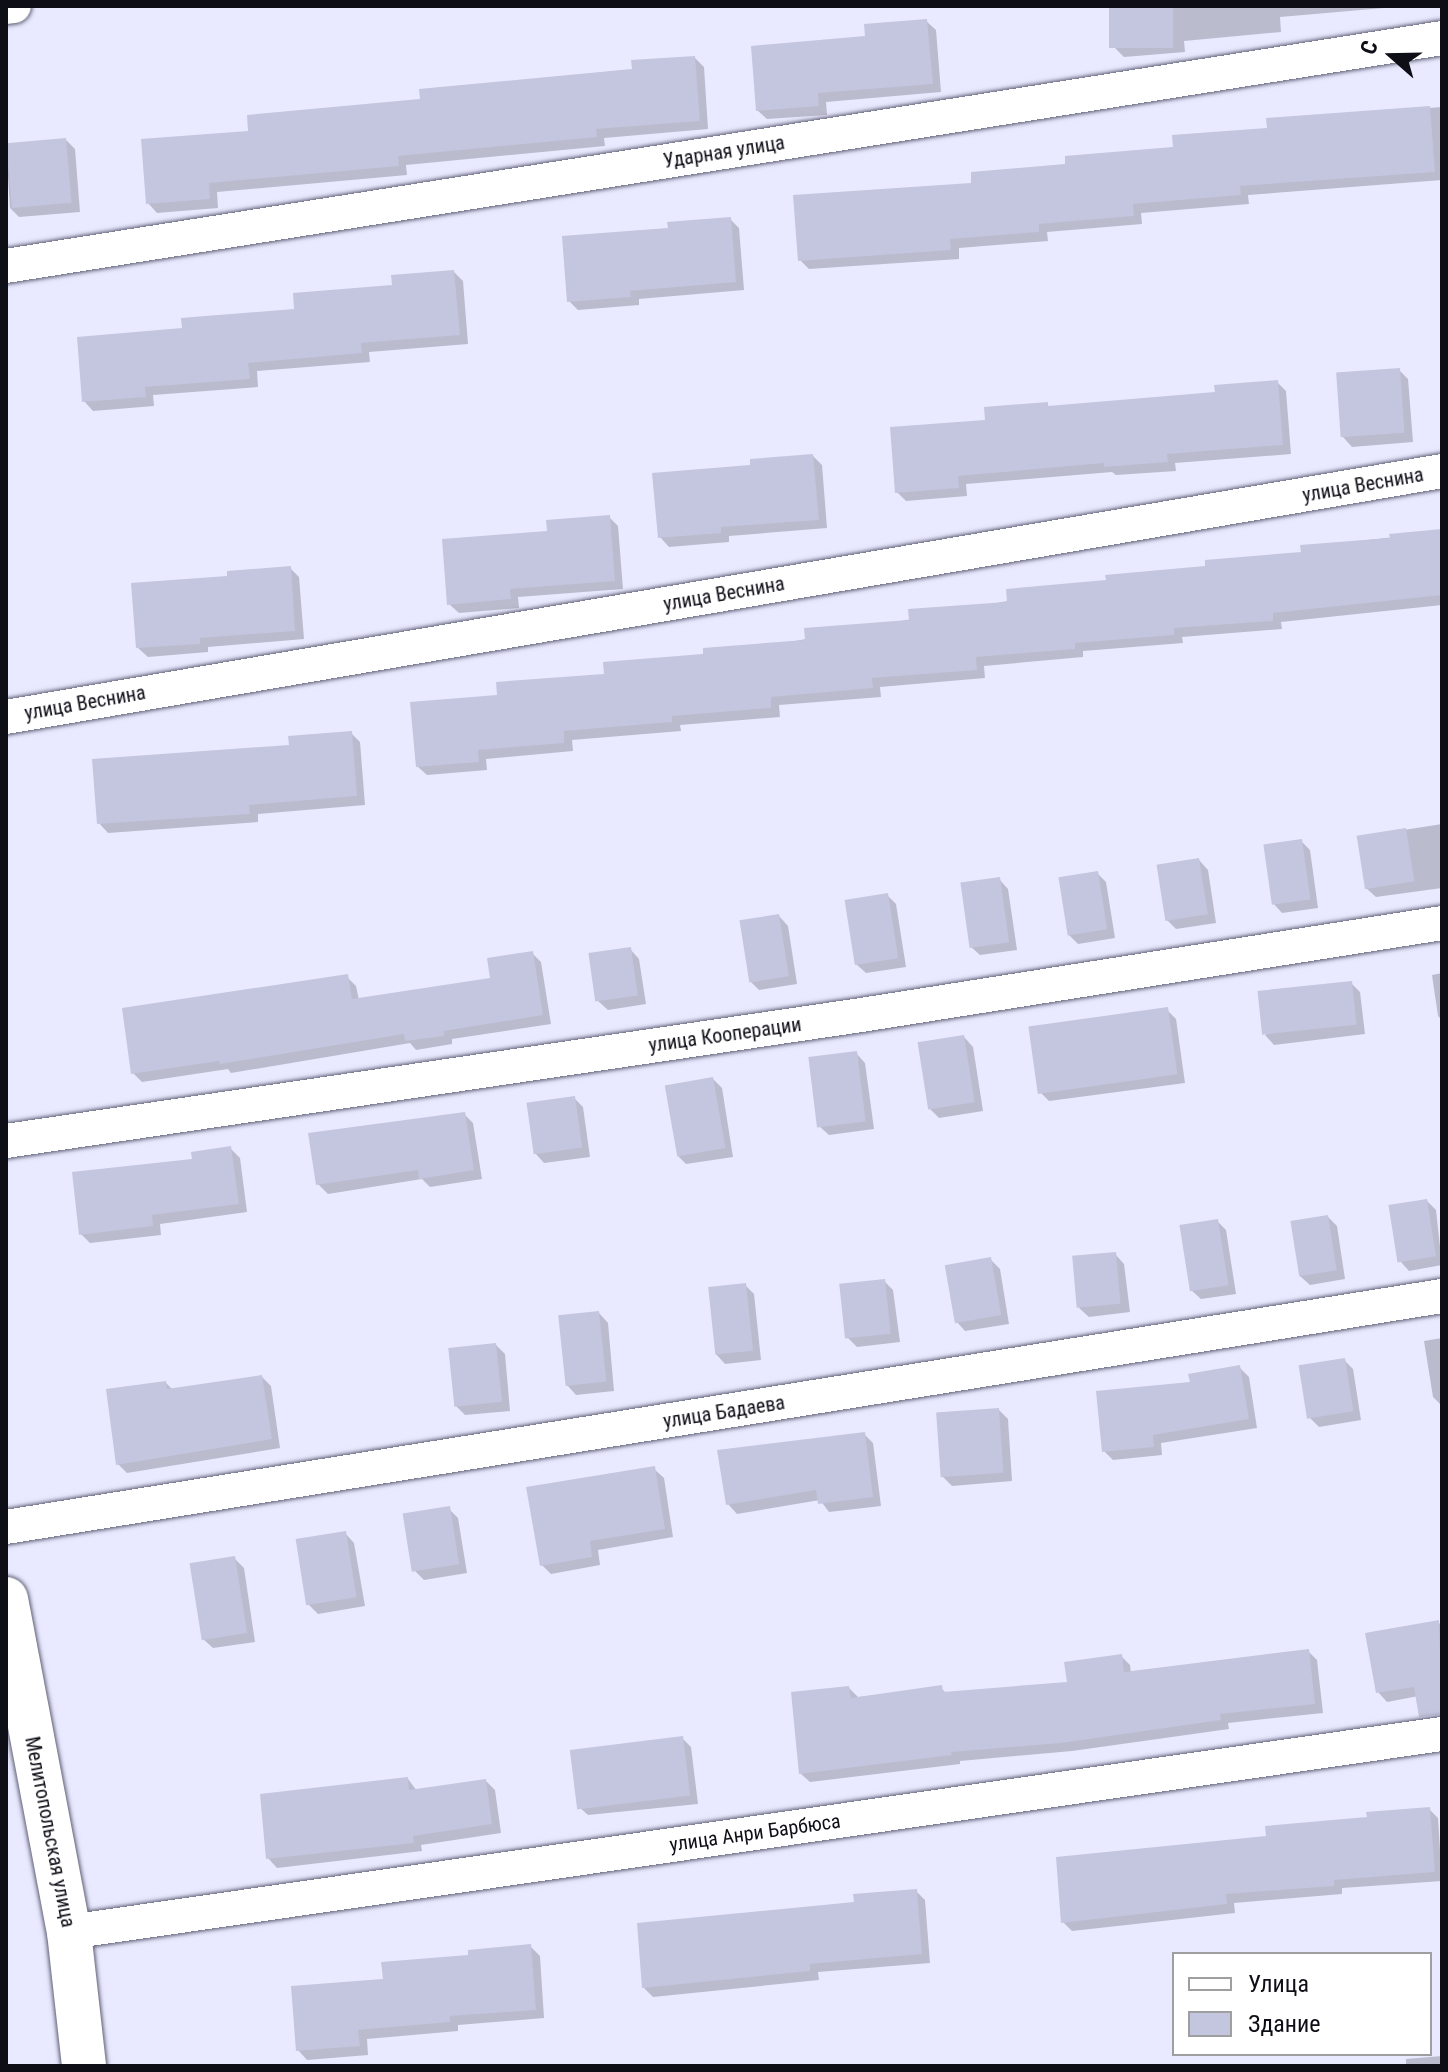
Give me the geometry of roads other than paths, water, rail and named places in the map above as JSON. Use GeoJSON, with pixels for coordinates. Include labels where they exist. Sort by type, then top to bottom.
{"type":"FeatureCollection","features":[{"type":"Feature","properties":{"kind":"street"},"geometry":{"type":"LineString","coordinates":[[6,7],[14,6]]}},
{"type":"Feature","properties":{"kind":"street","name":"Ударная улица"},"geometry":{"type":"LineString","coordinates":[[6,266],[1442,38]]}},
{"type":"Feature","properties":{"kind":"street","name":"улица Веснина"},"geometry":{"type":"LineString","coordinates":[[6,717],[1442,471]]}},
{"type":"Feature","properties":{"kind":"street","name":"улица Кооперации"},"geometry":{"type":"LineString","coordinates":[[6,1141],[855,1016],[1442,923]]}},
{"type":"Feature","properties":{"kind":"street","name":"улица Бадаева"},"geometry":{"type":"LineString","coordinates":[[6,1527],[1442,1296]]}},
{"type":"Feature","properties":{"kind":"street","name":"Мелитопольская улица"},"geometry":{"type":"LineString","coordinates":[[6,1599],[69,1932],[84,2066]]}},
{"type":"Feature","properties":{"kind":"street","name":"улица Анри Барбюса"},"geometry":{"type":"LineString","coordinates":[[69,1932],[1442,1734]]}}]}
